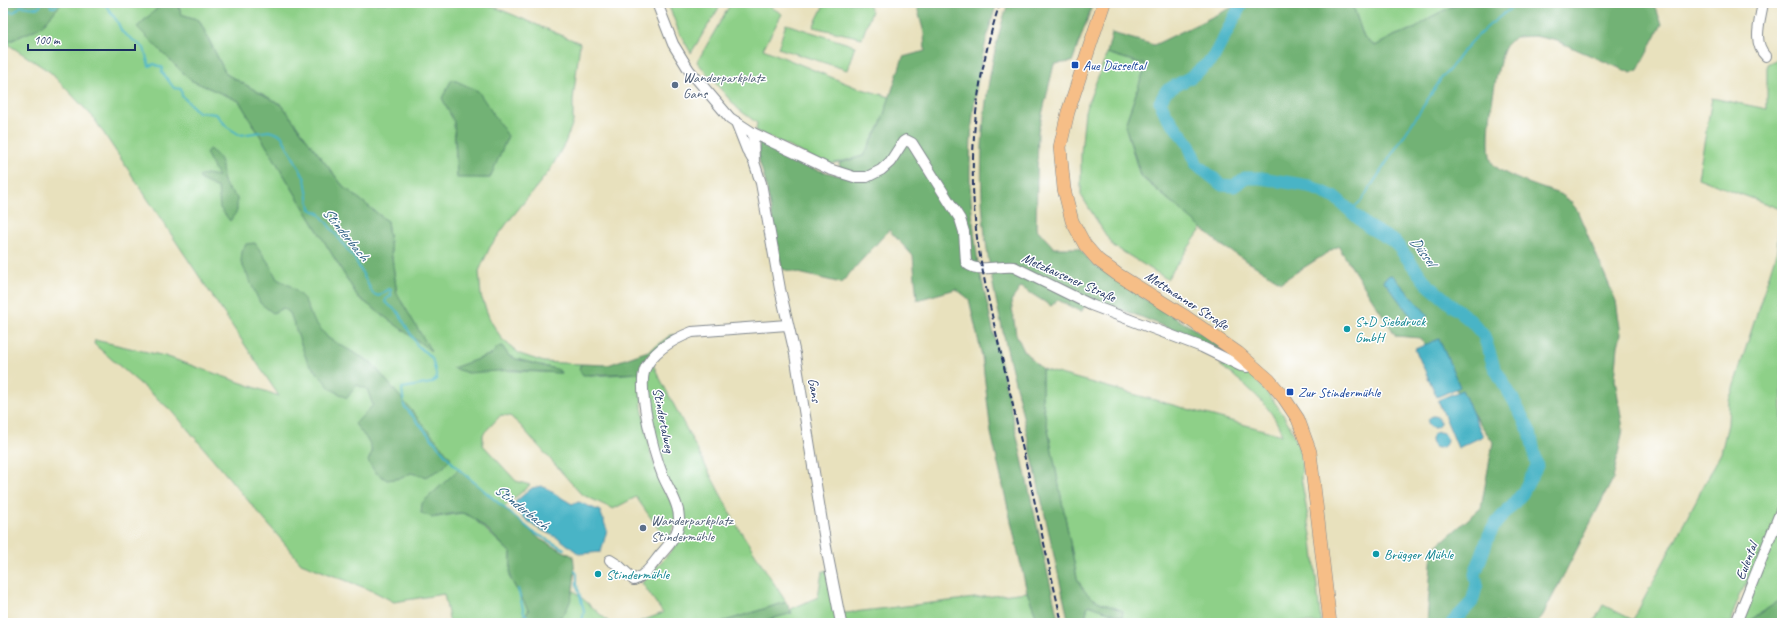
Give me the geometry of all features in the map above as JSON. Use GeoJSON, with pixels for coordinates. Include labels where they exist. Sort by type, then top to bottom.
{"type":"FeatureCollection","features":[{"type":"Feature","properties":{"kind":"main road","name":"Mettmanner Straße"},"geometry":{"type":"LineString","coordinates":[[1104,3],[1068,112],[1060,148],[1064,189],[1072,221],[1085,245],[1098,260],[1117,274],[1186,317],[1251,364],[1269,380],[1284,398],[1298,419],[1306,437],[1310,452],[1330,623]]}},
{"type":"Feature","properties":{"kind":"street","name":"Metzkausener Straße"},"geometry":{"type":"LineString","coordinates":[[657,3],[673,44],[684,63],[700,84],[736,122],[753,133],[829,170],[854,177],[867,176],[881,170],[890,162],[903,142],[909,141],[955,209],[960,219],[964,232],[966,262],[972,268],[978,269],[1005,266],[1014,267],[1091,305],[1202,347],[1241,366],[1247,367],[1251,364]]}},
{"type":"Feature","properties":{"kind":"street"},"geometry":{"type":"LineString","coordinates":[[1763,3],[1757,41],[1761,51],[1766,56]]}},
{"type":"Feature","properties":{"kind":"street","name":"Gans"},"geometry":{"type":"LineString","coordinates":[[736,122],[747,150],[754,162],[768,213],[780,289],[787,325],[795,354],[826,547],[842,623]]}},
{"type":"Feature","properties":{"kind":"street","name":"Gans"},"geometry":{"type":"LineString","coordinates":[[753,133],[754,162]]}},
{"type":"Feature","properties":{"kind":"street","name":"Stindertalweg"},"geometry":{"type":"LineString","coordinates":[[610,560],[618,565],[634,580],[640,577],[672,541],[679,523],[678,508],[659,467],[649,427],[643,384],[645,370],[650,361],[667,345],[692,332],[787,325]]}},
{"type":"Feature","properties":{"kind":"street","name":"Eulental"},"geometry":{"type":"LineString","coordinates":[[1736,623],[1782,508]]}},
{"type":"Feature","properties":{"kind":"green space"},"geometry":{"type":"Polygon","coordinates":[[[3,3],[62,3],[41,27],[3,44],[3,3]]]}},
{"type":"Feature","properties":{"kind":"green space"},"geometry":{"type":"Polygon","coordinates":[[[62,3],[163,3],[137,27],[190,80],[239,101],[358,297],[430,350],[397,294],[387,221],[343,186],[282,105],[226,74],[199,20],[181,14],[178,3],[485,3],[580,43],[573,100],[573,122],[565,143],[550,170],[490,247],[479,271],[481,296],[490,320],[502,339],[520,354],[544,362],[581,364],[579,369],[592,376],[641,373],[642,407],[651,455],[665,491],[676,510],[676,520],[668,542],[636,497],[613,509],[581,494],[519,424],[510,416],[501,415],[483,434],[483,445],[516,481],[530,485],[503,508],[486,494],[431,518],[462,513],[472,517],[511,553],[510,578],[529,611],[515,623],[450,623],[444,594],[394,602],[373,591],[301,563],[174,413],[94,344],[95,340],[165,356],[279,396],[93,117],[50,72],[6,43],[41,27],[62,3]],[[454,122],[457,177],[490,178],[454,122]],[[502,346],[492,354],[454,368],[561,373],[559,370],[509,356],[502,346]]]}},
{"type":"Feature","properties":{"kind":"green space"},"geometry":{"type":"Polygon","coordinates":[[[163,3],[178,3],[181,14],[199,20],[226,74],[282,105],[343,186],[387,221],[397,294],[431,351],[358,297],[239,101],[190,80],[137,27],[163,3]]]}},
{"type":"Feature","properties":{"kind":"green space"},"geometry":{"type":"Polygon","coordinates":[[[668,3],[722,3],[691,53],[679,32],[668,3]]]}},
{"type":"Feature","properties":{"kind":"green space"},"geometry":{"type":"Polygon","coordinates":[[[731,3],[765,3],[782,14],[763,49],[855,87],[890,97],[880,126],[863,156],[827,165],[756,131],[757,123],[738,109],[697,62],[731,3]]]}},
{"type":"Feature","properties":{"kind":"green space"},"geometry":{"type":"Polygon","coordinates":[[[825,3],[866,3],[872,11],[862,38],[813,27],[825,3]]]}},
{"type":"Feature","properties":{"kind":"green space"},"geometry":{"type":"Polygon","coordinates":[[[916,3],[997,3],[981,62],[974,102],[970,163],[972,213],[978,263],[1059,623],[1039,623],[1027,592],[991,433],[982,356],[969,299],[956,289],[917,300],[913,256],[889,230],[841,283],[782,269],[765,180],[759,160],[759,142],[810,168],[841,176],[839,163],[863,156],[880,126],[903,57],[925,51],[924,33],[916,3]]]}},
{"type":"Feature","properties":{"kind":"green space"},"geometry":{"type":"Polygon","coordinates":[[[1008,3],[1093,3],[1072,62],[1054,64],[1038,132],[1036,228],[1054,248],[1079,248],[1092,263],[1160,309],[1198,331],[1236,357],[1144,318],[1090,298],[1081,312],[1058,300],[1051,306],[1021,287],[1011,301],[1016,334],[1024,351],[1042,369],[1042,399],[1077,578],[1085,592],[1090,596],[1101,603],[1123,611],[1122,617],[1088,605],[1084,623],[1069,623],[1000,320],[985,235],[981,177],[984,118],[993,60],[1008,3]]]}},
{"type":"Feature","properties":{"kind":"green space"},"geometry":{"type":"Polygon","coordinates":[[[1241,3],[1352,3],[1364,38],[1375,46],[1396,35],[1416,28],[1429,18],[1459,3],[1653,3],[1662,24],[1638,70],[1631,73],[1557,41],[1535,36],[1515,37],[1506,46],[1498,69],[1492,106],[1489,142],[1490,156],[1493,164],[1498,169],[1515,178],[1562,195],[1570,201],[1577,210],[1616,301],[1621,334],[1618,346],[1615,379],[1623,429],[1613,479],[1543,615],[1537,623],[1427,623],[1432,550],[1481,508],[1493,442],[1420,338],[1396,336],[1338,246],[1281,282],[1221,245],[1141,176],[1125,125],[1146,65],[1107,53],[1112,33],[1154,45],[1241,3]]]}},
{"type":"Feature","properties":{"kind":"green space"},"geometry":{"type":"Polygon","coordinates":[[[1352,3],[1459,3],[1429,18],[1416,28],[1396,35],[1375,46],[1364,38],[1352,3]]]}},
{"type":"Feature","properties":{"kind":"green space"},"geometry":{"type":"Polygon","coordinates":[[[786,24],[855,46],[847,70],[778,48],[786,24]]]}},
{"type":"Feature","properties":{"kind":"green space"},"geometry":{"type":"Polygon","coordinates":[[[1107,53],[1146,65],[1125,125],[1140,176],[1202,228],[1167,279],[1112,245],[1081,195],[1081,153],[1085,111],[1107,53]]]}},
{"type":"Feature","properties":{"kind":"green space"},"geometry":{"type":"Polygon","coordinates":[[[1782,57],[1782,599],[1746,623],[1741,623],[1749,579],[1739,596],[1730,623],[1593,623],[1603,605],[1633,620],[1721,453],[1728,424],[1729,401],[1777,250],[1780,209],[1698,178],[1712,98],[1767,109],[1767,64],[1782,57]]]}},
{"type":"Feature","properties":{"kind":"green space"},"geometry":{"type":"Polygon","coordinates":[[[452,79],[478,91],[508,136],[490,178],[457,178],[454,122],[442,98],[452,79]]]}},
{"type":"Feature","properties":{"kind":"green space"},"geometry":{"type":"Polygon","coordinates":[[[209,149],[219,159],[225,184],[237,198],[237,211],[230,221],[220,208],[218,188],[201,180],[199,177],[206,174],[218,176],[206,153],[209,149]]]}},
{"type":"Feature","properties":{"kind":"green space"},"geometry":{"type":"Polygon","coordinates":[[[255,243],[277,279],[291,286],[305,300],[312,318],[328,338],[372,363],[451,458],[442,469],[425,477],[411,473],[402,478],[387,480],[375,472],[368,461],[372,452],[369,442],[355,424],[373,405],[367,389],[357,385],[347,398],[331,389],[307,361],[290,313],[283,308],[273,313],[260,303],[241,262],[242,252],[246,244],[255,243]]]}},
{"type":"Feature","properties":{"kind":"green space"},"geometry":{"type":"Polygon","coordinates":[[[671,335],[675,335],[646,357],[641,373],[583,375],[579,369],[581,364],[608,365],[648,351],[671,335]]]}},
{"type":"Feature","properties":{"kind":"green space"},"geometry":{"type":"Polygon","coordinates":[[[502,346],[509,356],[559,370],[561,373],[513,370],[468,373],[453,368],[492,354],[498,347],[502,346]]]}},
{"type":"Feature","properties":{"kind":"green space"},"geometry":{"type":"Polygon","coordinates":[[[652,363],[736,524],[786,602],[719,623],[636,623],[663,613],[642,583],[673,549],[682,527],[656,447],[647,401],[647,376],[652,363]]]}},
{"type":"Feature","properties":{"kind":"green space"},"geometry":{"type":"Polygon","coordinates":[[[1220,365],[1239,369],[1253,377],[1276,404],[1296,440],[1302,465],[1301,477],[1312,541],[1321,623],[1084,623],[1088,605],[1122,617],[1123,611],[1101,603],[1090,596],[1085,592],[1077,578],[1042,399],[1042,369],[1282,435],[1272,414],[1265,405],[1248,388],[1220,365]]]}},
{"type":"Feature","properties":{"kind":"green space"},"geometry":{"type":"Polygon","coordinates":[[[459,469],[541,540],[573,556],[574,584],[571,599],[565,612],[553,623],[515,623],[529,611],[510,578],[511,553],[480,523],[466,514],[461,513],[436,517],[421,513],[422,503],[459,469]]]}},
{"type":"Feature","properties":{"kind":"green space"},"geometry":{"type":"Polygon","coordinates":[[[826,570],[835,606],[845,613],[1027,592],[1039,623],[757,623],[791,613],[791,609],[818,597],[822,572],[826,570]]]}},
{"type":"Feature","properties":{"kind":"green space"},"geometry":{"type":"Polygon","coordinates":[[[573,590],[610,623],[553,623],[565,611],[573,590]]]}},
{"type":"Feature","properties":{"kind":"green space"},"geometry":{"type":"Polygon","coordinates":[[[1782,599],[1782,623],[1746,623],[1782,599]]]}},
{"type":"Feature","properties":{"kind":"green space"},"geometry":{"type":"Polygon","coordinates":[[[786,602],[792,613],[757,623],[719,623],[786,602]]]}},
{"type":"Feature","properties":{"kind":"water"},"geometry":{"type":"Polygon","coordinates":[[[1390,275],[1393,276],[1427,314],[1427,317],[1419,323],[1416,323],[1384,281],[1384,279],[1390,275]]]}},
{"type":"Feature","properties":{"kind":"water"},"geometry":{"type":"Polygon","coordinates":[[[1439,339],[1460,387],[1437,397],[1415,349],[1439,339]]]}},
{"type":"Feature","properties":{"kind":"water"},"geometry":{"type":"Polygon","coordinates":[[[1462,390],[1483,436],[1458,448],[1438,400],[1462,390]]]}},
{"type":"Feature","properties":{"kind":"water"},"geometry":{"type":"Polygon","coordinates":[[[1432,416],[1436,416],[1440,422],[1436,428],[1432,428],[1428,424],[1428,420],[1432,416]]]}},
{"type":"Feature","properties":{"kind":"water"},"geometry":{"type":"Polygon","coordinates":[[[1436,432],[1442,432],[1447,437],[1445,446],[1442,448],[1436,448],[1431,443],[1431,437],[1436,432]]]}},
{"type":"Feature","properties":{"kind":"water"},"geometry":{"type":"Polygon","coordinates":[[[542,486],[572,504],[579,502],[600,511],[607,530],[601,552],[579,554],[560,539],[535,527],[514,509],[516,501],[532,488],[542,486]]]}},
{"type":"Feature","properties":{"kind":"waterway","name":"Stinderbach"},"geometry":{"type":"LineString","coordinates":[[3,13],[5,11],[14,12],[21,6],[36,8],[40,7],[41,3]]}},
{"type":"Feature","properties":{"kind":"waterway","name":"Stinderbach"},"geometry":{"type":"LineString","coordinates":[[50,3],[51,7],[55,7],[58,3]]}},
{"type":"Feature","properties":{"kind":"waterway","name":"Stinderbach"},"geometry":{"type":"LineString","coordinates":[[104,3],[117,21],[122,32],[144,48],[149,66],[154,64],[163,68],[162,72],[174,88],[181,89],[182,96],[198,112],[216,114],[227,127],[240,135],[269,131],[281,135],[305,179],[310,209],[319,213],[355,259],[373,294],[379,296],[389,289],[391,290],[391,296],[386,299],[385,302],[398,312],[417,345],[432,358],[437,378],[432,383],[402,388],[404,406],[456,467],[533,532],[564,549]]}},
{"type":"Feature","properties":{"kind":"waterway","name":"Düssel"},"geometry":{"type":"LineString","coordinates":[[1242,3],[1212,60],[1191,77],[1166,91],[1160,102],[1166,115],[1188,143],[1197,165],[1222,185],[1234,186],[1245,178],[1261,178],[1309,186],[1336,198],[1367,226],[1395,242],[1427,284],[1472,322],[1484,336],[1494,367],[1530,432],[1537,466],[1522,494],[1496,523],[1489,535],[1475,574],[1477,584],[1472,602],[1452,623]]}},
{"type":"Feature","properties":{"kind":"waterway"},"geometry":{"type":"LineString","coordinates":[[1350,211],[1362,200],[1443,76],[1461,53],[1490,25],[1519,3]]}},
{"type":"Feature","properties":{"kind":"waterway","name":"Stinderbach"},"geometry":{"type":"LineString","coordinates":[[575,571],[577,574],[577,585],[584,611],[582,623]]}},
{"type":"Feature","properties":{"kind":"waterway"},"geometry":{"type":"LineString","coordinates":[[518,589],[524,613],[529,619]]}},
{"type":"Feature","properties":{"kind":"railway"},"geometry":{"type":"LineString","coordinates":[[1000,3],[984,60],[975,119],[973,149],[974,209],[980,258],[988,298],[1062,623]]}},
{"type":"Feature","properties":{"kind":"place","name":"Aue Düsseltal"},"geometry":{"type":"Point","coordinates":[1075,65]}},
{"type":"Feature","properties":{"kind":"place","name":"Wanderparkplatz Gans"},"geometry":{"type":"Point","coordinates":[675,85]}},
{"type":"Feature","properties":{"kind":"place","name":"S+D Siebdruck GmbH"},"geometry":{"type":"Point","coordinates":[1347,329]}},
{"type":"Feature","properties":{"kind":"place","name":"Zur Stindermühle"},"geometry":{"type":"Point","coordinates":[1290,392]}},
{"type":"Feature","properties":{"kind":"place","name":"Wanderparkplatz Stindermühle"},"geometry":{"type":"Point","coordinates":[643,528]}},
{"type":"Feature","properties":{"kind":"place","name":"Brügger Mühle"},"geometry":{"type":"Point","coordinates":[1376,554]}},
{"type":"Feature","properties":{"kind":"place","name":"Stindermühle"},"geometry":{"type":"Point","coordinates":[598,574]}}]}
